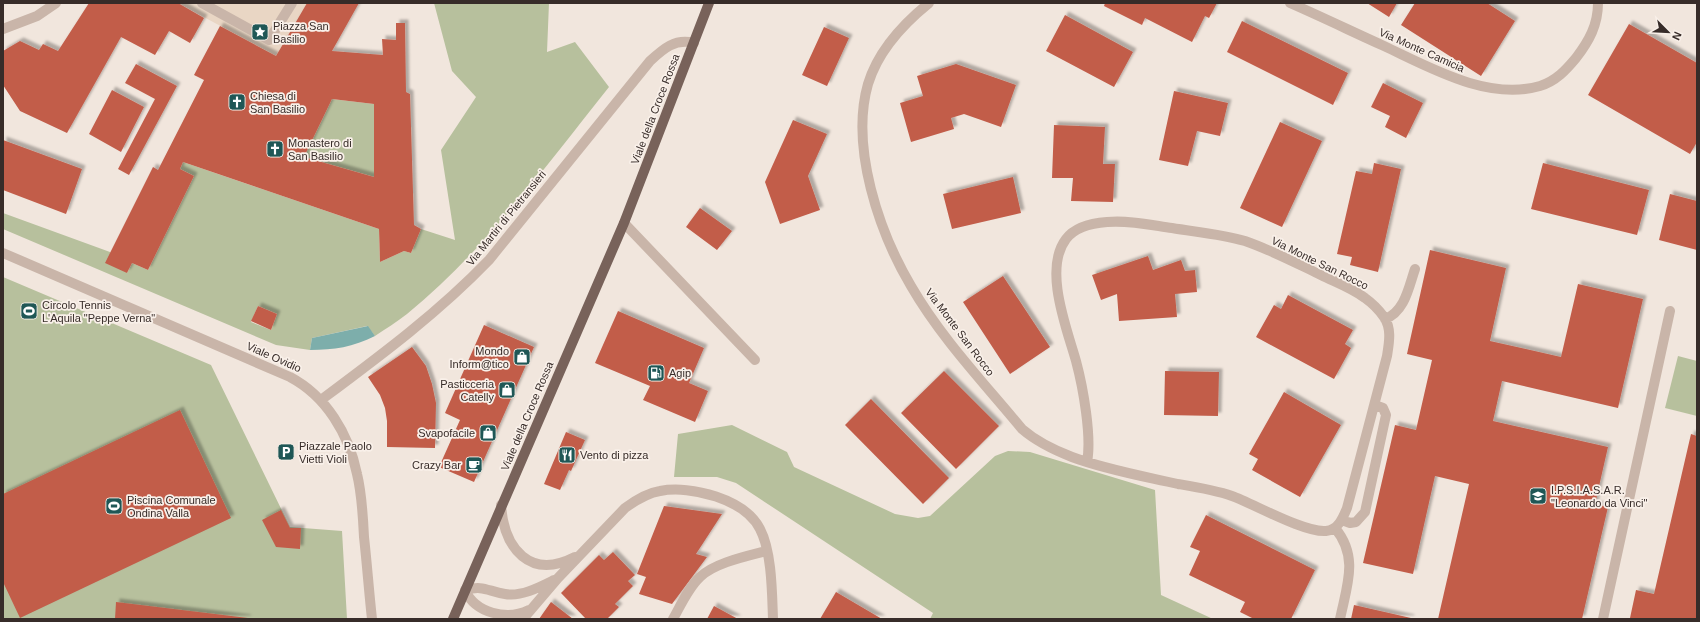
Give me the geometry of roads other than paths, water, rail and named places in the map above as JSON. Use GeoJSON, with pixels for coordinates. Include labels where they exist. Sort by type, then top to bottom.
{"type":"FeatureCollection","features":[{"type":"Feature","properties":{"kind":"main road","name":"Viale della Croce Rossa"},"geometry":{"type":"LineString","coordinates":[[453,619],[624,223],[709,3]]}},
{"type":"Feature","properties":{"kind":"street"},"geometry":{"type":"LineString","coordinates":[[3,29],[37,16],[56,3]]}},
{"type":"Feature","properties":{"kind":"street"},"geometry":{"type":"LineString","coordinates":[[202,3],[269,40],[292,3]]}},
{"type":"Feature","properties":{"kind":"street","name":"Via Monte San Rocco"},"geometry":{"type":"LineString","coordinates":[[929,3],[910,19],[886,48],[874,68],[866,95],[863,119],[864,148],[872,191],[880,220],[902,269],[923,306],[959,354],[1022,429],[1038,442],[1087,462],[1128,473],[1231,496],[1315,530],[1326,531],[1335,528],[1342,520],[1347,508],[1388,356],[1390,334],[1385,319],[1372,304],[1356,292],[1278,255],[1242,241],[1209,234],[1129,222],[1107,222],[1081,228],[1072,233],[1062,244],[1058,256],[1057,267],[1058,292],[1063,319],[1076,362],[1081,385],[1090,445],[1087,462]]}},
{"type":"Feature","properties":{"kind":"street","name":"Via Monte Camicia"},"geometry":{"type":"LineString","coordinates":[[1290,3],[1447,75],[1480,86],[1509,89],[1540,86],[1558,77],[1573,62],[1591,36],[1596,23],[1598,3]]}},
{"type":"Feature","properties":{"kind":"street","name":"Via Martiri di Pietransieri"},"geometry":{"type":"LineString","coordinates":[[321,400],[420,325],[470,281],[489,260],[650,60],[668,46],[676,42],[682,41],[694,43]]}},
{"type":"Feature","properties":{"kind":"street"},"geometry":{"type":"LineString","coordinates":[[624,223],[755,360]]}},
{"type":"Feature","properties":{"kind":"street","name":"Viale Ovidio"},"geometry":{"type":"LineString","coordinates":[[3,253],[290,377],[308,387],[321,400],[344,434],[350,447],[358,475],[372,619]]}},
{"type":"Feature","properties":{"kind":"street"},"geometry":{"type":"LineString","coordinates":[[1385,319],[1394,315],[1400,307],[1415,269]]}},
{"type":"Feature","properties":{"kind":"street"},"geometry":{"type":"LineString","coordinates":[[1603,619],[1670,311]]}},
{"type":"Feature","properties":{"kind":"street"},"geometry":{"type":"LineString","coordinates":[[1342,520],[1350,523],[1356,522],[1364,512],[1386,415],[1383,408],[1374,405]]}},
{"type":"Feature","properties":{"kind":"street"},"geometry":{"type":"LineString","coordinates":[[522,619],[578,556],[625,508],[636,500],[649,494],[672,489],[701,492],[730,502],[743,509],[758,524],[766,552],[771,583],[773,619]]}},
{"type":"Feature","properties":{"kind":"street"},"geometry":{"type":"LineString","coordinates":[[501,505],[502,521],[506,534],[512,546],[520,555],[533,562],[545,564],[559,563],[578,556]]}},
{"type":"Feature","properties":{"kind":"street"},"geometry":{"type":"LineString","coordinates":[[1335,528],[1346,546],[1350,565],[1340,619]]}},
{"type":"Feature","properties":{"kind":"street"},"geometry":{"type":"LineString","coordinates":[[673,619],[695,582],[705,573],[741,558],[766,552]]}},
{"type":"Feature","properties":{"kind":"street"},"geometry":{"type":"LineString","coordinates":[[533,608],[523,613],[512,615],[494,613],[476,605],[465,590],[483,588],[505,594],[512,594],[532,590],[558,578]]}},
{"type":"Feature","properties":{"kind":"water"},"geometry":{"type":"Polygon","coordinates":[[[368,326],[375,336],[367,340],[343,347],[310,350],[312,338],[368,326]]]}},
{"type":"Feature","properties":{"kind":"place","name":"Piazza San Basilio"},"geometry":{"type":"Point","coordinates":[260,32]}},
{"type":"Feature","properties":{"kind":"place","name":"Chiesa di San Basilio"},"geometry":{"type":"Point","coordinates":[237,102]}},
{"type":"Feature","properties":{"kind":"place","name":"Monastero di San Basilio"},"geometry":{"type":"Point","coordinates":[275,149]}},
{"type":"Feature","properties":{"kind":"place","name":"Circolo Tennis L'Aquila \"Peppe Verna\""},"geometry":{"type":"Point","coordinates":[29,311]}},
{"type":"Feature","properties":{"kind":"place","name":"Mondo Inform@tico"},"geometry":{"type":"Point","coordinates":[522,357]}},
{"type":"Feature","properties":{"kind":"place","name":"Agip"},"geometry":{"type":"Point","coordinates":[656,373]}},
{"type":"Feature","properties":{"kind":"place","name":"Pasticceria Catelly"},"geometry":{"type":"Point","coordinates":[507,390]}},
{"type":"Feature","properties":{"kind":"place","name":"Svapofacile"},"geometry":{"type":"Point","coordinates":[488,433]}},
{"type":"Feature","properties":{"kind":"place","name":"Piazzale Paolo Vietti Violi"},"geometry":{"type":"Point","coordinates":[286,452]}},
{"type":"Feature","properties":{"kind":"place","name":"Vento di pizza"},"geometry":{"type":"Point","coordinates":[567,455]}},
{"type":"Feature","properties":{"kind":"place","name":"Crazy Bar"},"geometry":{"type":"Point","coordinates":[474,465]}},
{"type":"Feature","properties":{"kind":"place","name":"I.P.S.I.A.S.A.R. \"Leonardo da Vinci\""},"geometry":{"type":"Point","coordinates":[1538,496]}},
{"type":"Feature","properties":{"kind":"place","name":"Piscina Comunale Ondina Valla"},"geometry":{"type":"Point","coordinates":[114,506]}}]}
